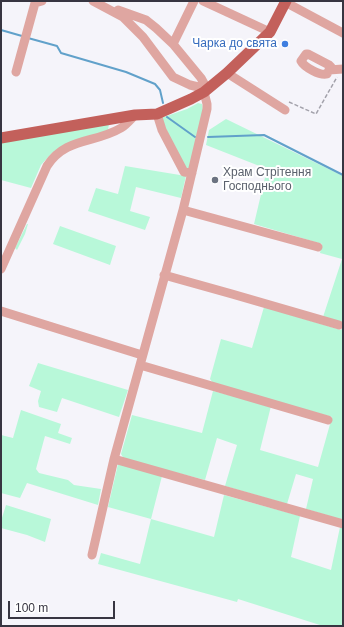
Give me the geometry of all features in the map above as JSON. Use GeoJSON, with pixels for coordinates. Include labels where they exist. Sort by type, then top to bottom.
{"type":"FeatureCollection","features":[{"type":"Feature","properties":{"kind":"main road"},"geometry":{"type":"LineString","coordinates":[[1,138],[135,115],[157,114],[191,99],[205,91],[227,73],[270,32],[285,2]]}},
{"type":"Feature","properties":{"kind":"street"},"geometry":{"type":"LineString","coordinates":[[16,72],[35,3],[42,1]]}},
{"type":"Feature","properties":{"kind":"street"},"geometry":{"type":"LineString","coordinates":[[92,555],[114,459],[183,210],[207,109],[205,91],[201,78],[173,44],[146,20],[93,1]]}},
{"type":"Feature","properties":{"kind":"street"},"geometry":{"type":"LineString","coordinates":[[93,1],[123,17],[142,37],[173,77],[205,91]]}},
{"type":"Feature","properties":{"kind":"street"},"geometry":{"type":"LineString","coordinates":[[173,44],[194,1]]}},
{"type":"Feature","properties":{"kind":"street"},"geometry":{"type":"LineString","coordinates":[[203,1],[270,32]]}},
{"type":"Feature","properties":{"kind":"street"},"geometry":{"type":"LineString","coordinates":[[285,2],[343,33]]}},
{"type":"Feature","properties":{"kind":"street"},"geometry":{"type":"LineString","coordinates":[[329,70],[340,73]]}},
{"type":"Feature","properties":{"kind":"street"},"geometry":{"type":"LineString","coordinates":[[227,73],[285,110]]}},
{"type":"Feature","properties":{"kind":"street"},"geometry":{"type":"LineString","coordinates":[[157,114],[162,130],[184,172],[192,173]]}},
{"type":"Feature","properties":{"kind":"street"},"geometry":{"type":"LineString","coordinates":[[1,269],[47,166],[57,153],[70,146],[107,135],[121,128],[135,115]]}},
{"type":"Feature","properties":{"kind":"street"},"geometry":{"type":"LineString","coordinates":[[183,210],[318,247]]}},
{"type":"Feature","properties":{"kind":"street"},"geometry":{"type":"LineString","coordinates":[[164,275],[339,325]]}},
{"type":"Feature","properties":{"kind":"street"},"geometry":{"type":"LineString","coordinates":[[1,311],[142,355]]}},
{"type":"Feature","properties":{"kind":"street"},"geometry":{"type":"LineString","coordinates":[[140,365],[328,420]]}},
{"type":"Feature","properties":{"kind":"street"},"geometry":{"type":"LineString","coordinates":[[114,459],[343,524]]}},
{"type":"Feature","properties":{"kind":"path"},"geometry":{"type":"LineString","coordinates":[[273,102],[290,102],[316,114],[340,73]]}},
{"type":"Feature","properties":{"kind":"green space"},"geometry":{"type":"Polygon","coordinates":[[[198,103],[202,104],[203,109],[190,170],[184,168],[161,118],[187,109],[198,103]]]}},
{"type":"Feature","properties":{"kind":"green space"},"geometry":{"type":"Polygon","coordinates":[[[226,119],[343,176],[343,323],[323,317],[342,259],[320,253],[322,244],[254,224],[267,169],[206,145],[209,130],[226,119]]]}},
{"type":"Feature","properties":{"kind":"green space"},"geometry":{"type":"Polygon","coordinates":[[[109,124],[108,130],[52,153],[41,165],[31,188],[1,180],[1,142],[109,124]]]}},
{"type":"Feature","properties":{"kind":"green space"},"geometry":{"type":"Polygon","coordinates":[[[125,166],[186,176],[181,198],[136,187],[130,211],[150,217],[145,230],[88,211],[96,188],[118,194],[125,166]]]}},
{"type":"Feature","properties":{"kind":"green space"},"geometry":{"type":"Polygon","coordinates":[[[27,224],[25,234],[17,250],[15,248],[27,224]]]}},
{"type":"Feature","properties":{"kind":"green space"},"geometry":{"type":"Polygon","coordinates":[[[60,226],[116,246],[110,265],[53,244],[60,226]]]}},
{"type":"Feature","properties":{"kind":"green space"},"geometry":{"type":"Polygon","coordinates":[[[264,307],[341,330],[343,325],[343,520],[306,509],[313,479],[296,474],[287,504],[225,486],[237,445],[217,438],[205,480],[124,459],[121,454],[132,415],[202,433],[213,391],[271,406],[260,450],[318,467],[332,417],[213,383],[210,379],[221,339],[252,348],[264,307]]]}},
{"type":"Feature","properties":{"kind":"green space"},"geometry":{"type":"Polygon","coordinates":[[[38,363],[128,390],[119,417],[62,398],[57,412],[39,407],[38,401],[41,391],[29,386],[38,363]]]}},
{"type":"Feature","properties":{"kind":"green space"},"geometry":{"type":"Polygon","coordinates":[[[21,410],[61,424],[58,433],[72,438],[70,444],[45,436],[36,469],[39,473],[68,480],[74,485],[101,489],[98,505],[27,483],[20,498],[1,493],[1,435],[13,438],[21,410]]]}},
{"type":"Feature","properties":{"kind":"green space"},"geometry":{"type":"Polygon","coordinates":[[[118,464],[162,476],[151,519],[108,507],[118,464]]]}},
{"type":"Feature","properties":{"kind":"green space"},"geometry":{"type":"Polygon","coordinates":[[[224,495],[300,516],[291,557],[331,570],[340,527],[343,528],[343,626],[323,626],[238,599],[237,602],[98,564],[101,553],[140,564],[151,519],[214,537],[224,495]]]}},
{"type":"Feature","properties":{"kind":"green space"},"geometry":{"type":"Polygon","coordinates":[[[6,505],[51,519],[45,542],[27,535],[1,528],[1,521],[6,505]]]}},
{"type":"Feature","properties":{"kind":"waterway"},"geometry":{"type":"LineString","coordinates":[[1,30],[22,36]]}},
{"type":"Feature","properties":{"kind":"waterway"},"geometry":{"type":"LineString","coordinates":[[28,38],[57,46],[61,53],[126,72],[155,84],[160,90],[163,103]]}},
{"type":"Feature","properties":{"kind":"waterway"},"geometry":{"type":"LineString","coordinates":[[167,117],[195,137]]}},
{"type":"Feature","properties":{"kind":"waterway"},"geometry":{"type":"LineString","coordinates":[[208,137],[264,135],[343,175]]}},
{"type":"Feature","properties":{"kind":"place","name":"Чарка до свята"},"geometry":{"type":"Point","coordinates":[285,44]}},
{"type":"Feature","properties":{"kind":"place","name":"Храм Стрітення Господнього"},"geometry":{"type":"Point","coordinates":[215,180]}}]}
